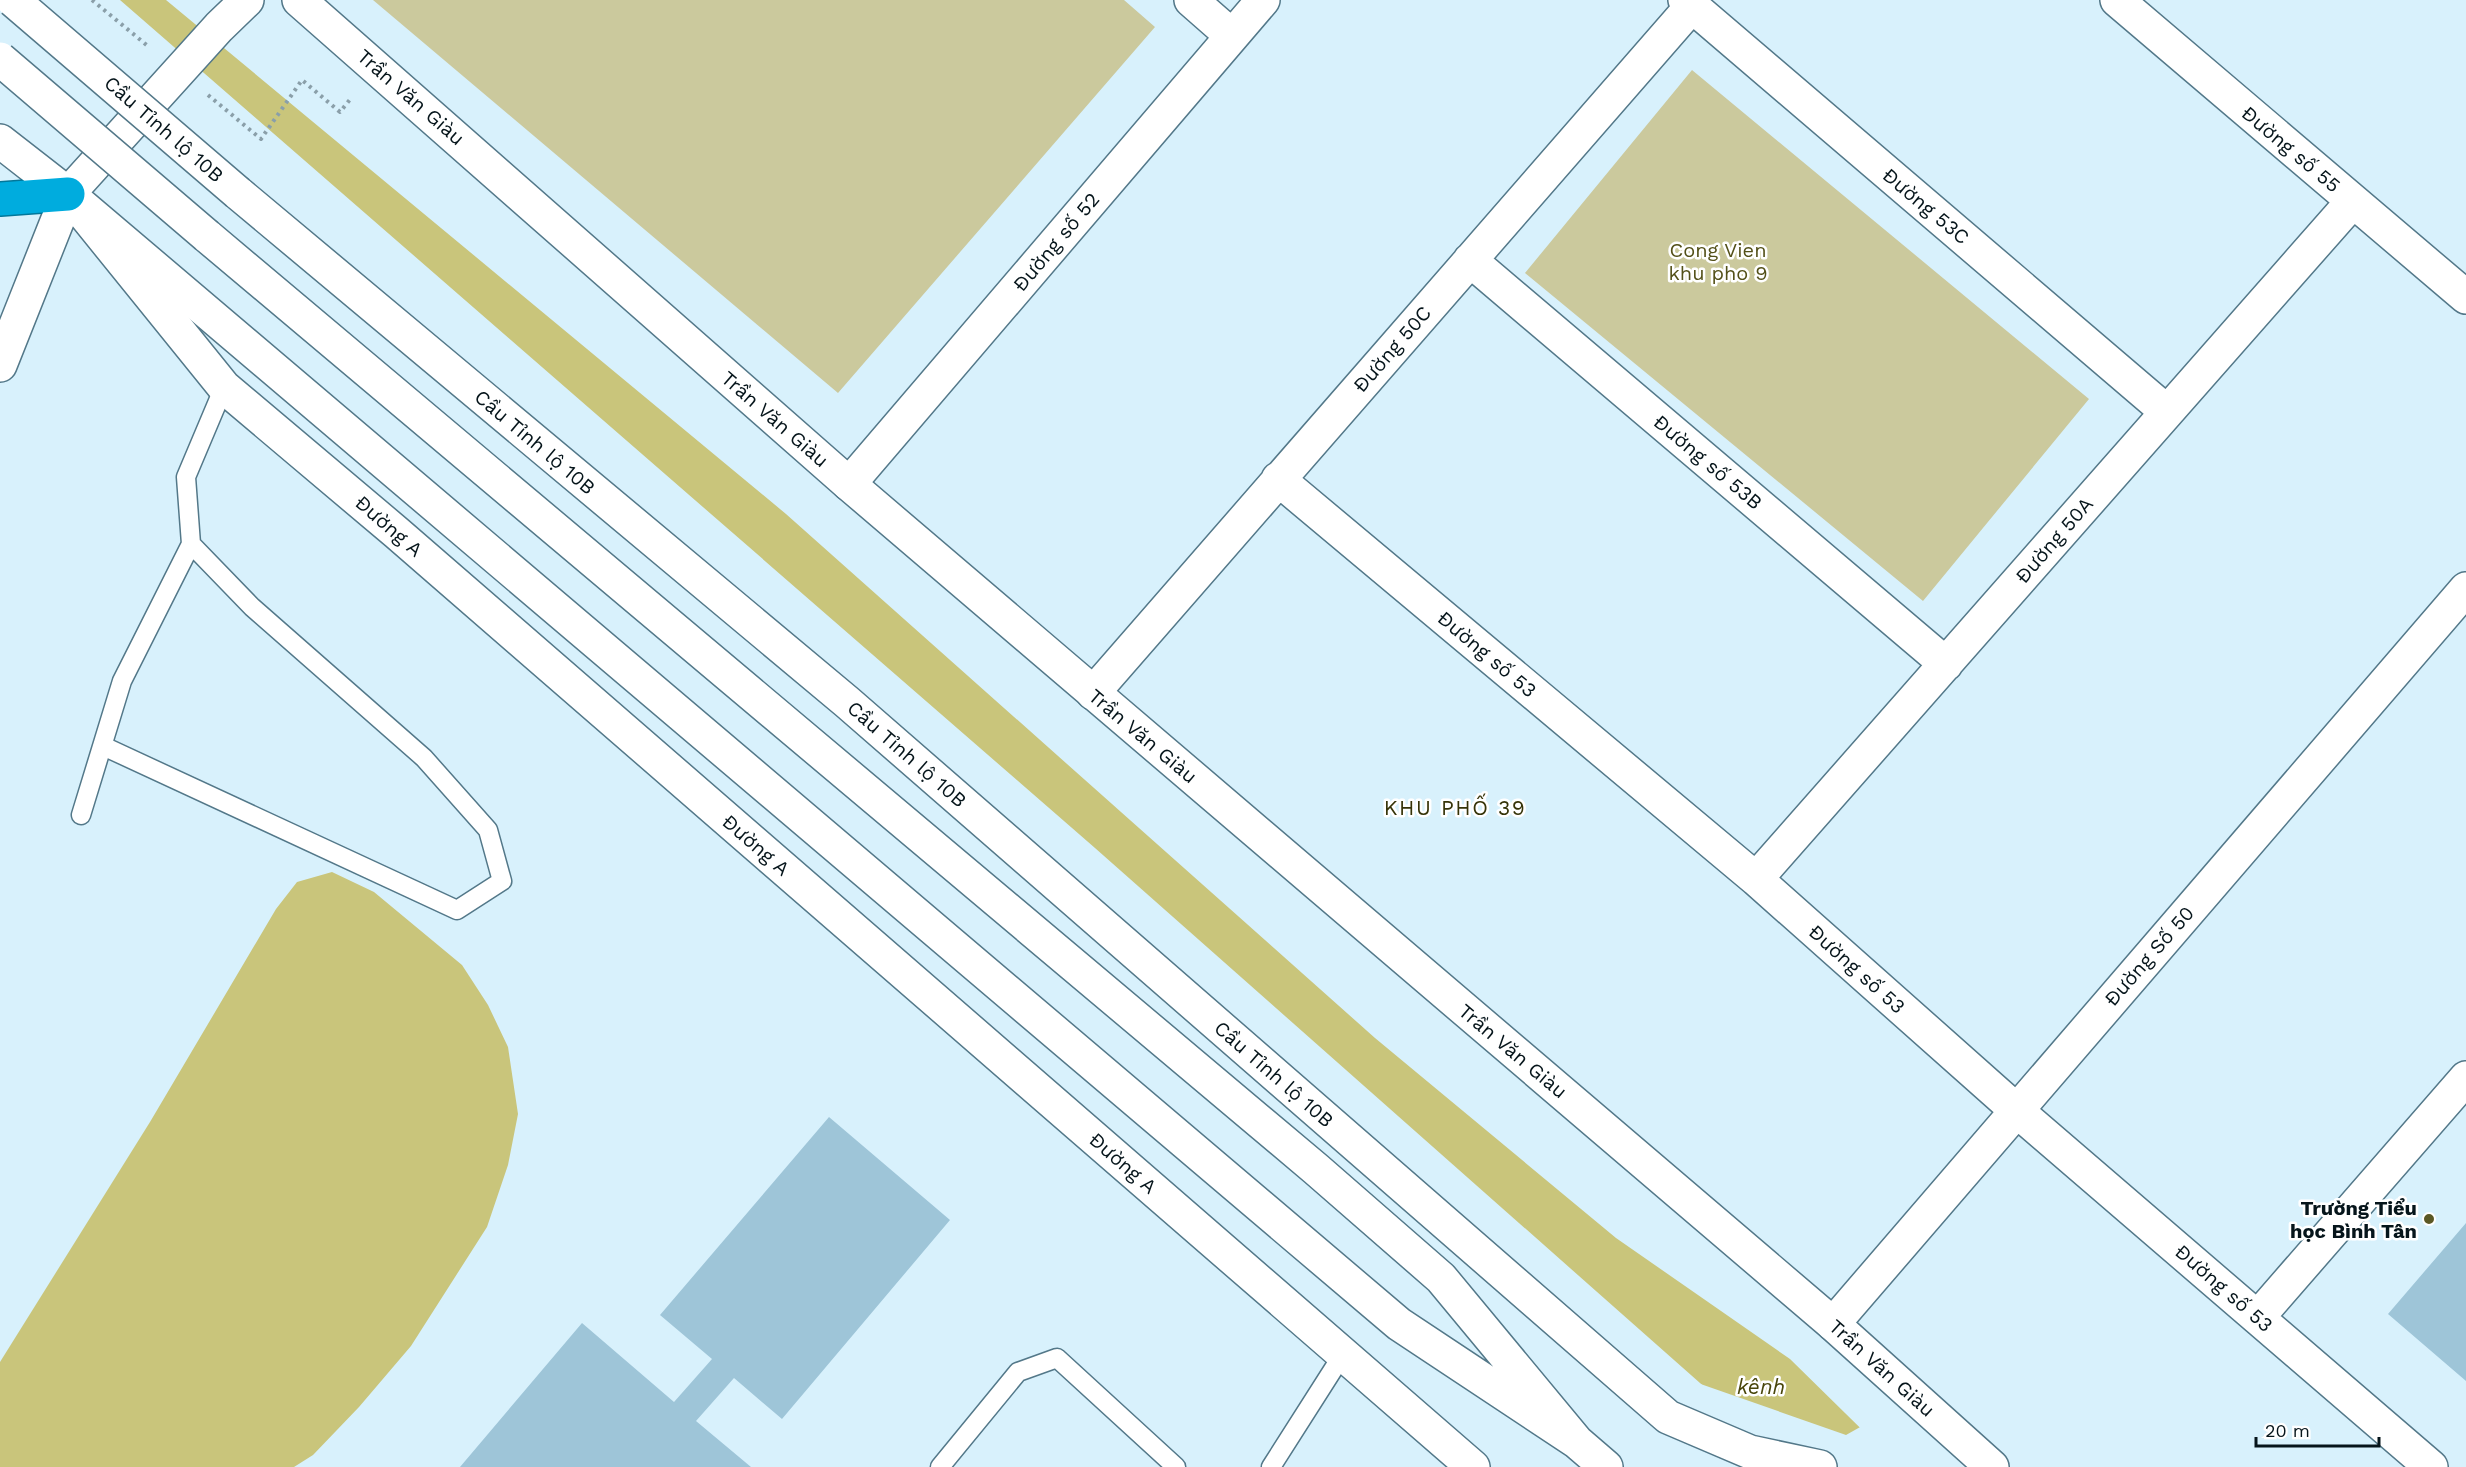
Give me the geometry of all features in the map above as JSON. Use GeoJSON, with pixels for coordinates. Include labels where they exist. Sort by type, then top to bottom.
{"type":"FeatureCollection","features":[{"type":"Feature","properties":{"kind":"highway"},"geometry":{"type":"LineString","coordinates":[[0,200],[68,194]]}},
{"type":"Feature","properties":{"kind":"street","name":"Cầu Tỉnh lộ 10B"},"geometry":{"type":"LineString","coordinates":[[13,0],[256,209],[856,710],[1668,1417],[1750,1452],[1820,1467]]}},
{"type":"Feature","properties":{"kind":"street"},"geometry":{"type":"LineString","coordinates":[[0,365],[68,194],[219,27],[247,0]]}},
{"type":"Feature","properties":{"kind":"street","name":"Trần Văn Giàu"},"geometry":{"type":"LineString","coordinates":[[299,0],[849,484],[1833,1324],[1992,1467]]}},
{"type":"Feature","properties":{"kind":"street"},"geometry":{"type":"LineString","coordinates":[[1191,0],[1232,36]]}},
{"type":"Feature","properties":{"kind":"street","name":"Đường số 52"},"geometry":{"type":"LineString","coordinates":[[849,484],[1263,0]]}},
{"type":"Feature","properties":{"kind":"street","name":"Đường số 55"},"geometry":{"type":"LineString","coordinates":[[2117,0],[2466,297]]}},
{"type":"Feature","properties":{"kind":"street","name":"Đường 50C"},"geometry":{"type":"LineString","coordinates":[[1093,693],[1470,260],[1688,3]]}},
{"type":"Feature","properties":{"kind":"street","name":"Đường 53C"},"geometry":{"type":"LineString","coordinates":[[1688,3],[2167,412]]}},
{"type":"Feature","properties":{"kind":"street"},"geometry":{"type":"LineString","coordinates":[[0,59],[1441,1278],[1568,1431],[1606,1467]]}},
{"type":"Feature","properties":{"kind":"street"},"geometry":{"type":"LineString","coordinates":[[0,141],[68,194],[1399,1324],[1568,1431]]}},
{"type":"Feature","properties":{"kind":"street","name":"Đường A"},"geometry":{"type":"LineString","coordinates":[[68,194],[224,387],[397,533],[1473,1467]]}},
{"type":"Feature","properties":{"kind":"street","name":"Đường 50A"},"geometry":{"type":"LineString","coordinates":[[1756,879],[2353,201]]}},
{"type":"Feature","properties":{"kind":"street","name":"Đường số 53B"},"geometry":{"type":"LineString","coordinates":[[1470,260],[1946,664]]}},
{"type":"Feature","properties":{"kind":"street","name":"Đường số 53"},"geometry":{"type":"LineString","coordinates":[[1278,479],[1756,879],[2016,1110],[2431,1467]]}},
{"type":"Feature","properties":{"kind":"street","name":"Đường Số 50"},"geometry":{"type":"LineString","coordinates":[[1833,1324],[2466,589]]}},
{"type":"Feature","properties":{"kind":"street"},"geometry":{"type":"LineString","coordinates":[[2258,1317],[2466,1078]]}},
{"type":"Feature","properties":{"kind":"lane"},"geometry":{"type":"LineString","coordinates":[[81,815],[122,681],[191,544],[186,477],[224,387]]}},
{"type":"Feature","properties":{"kind":"lane"},"geometry":{"type":"LineString","coordinates":[[103,746],[457,910],[502,881],[488,830],[424,758],[252,607],[191,544]]}},
{"type":"Feature","properties":{"kind":"lane"},"geometry":{"type":"LineString","coordinates":[[1271,1467],[1343,1354]]}},
{"type":"Feature","properties":{"kind":"lane"},"geometry":{"type":"LineString","coordinates":[[940,1467],[1018,1372],[1057,1358],[1176,1467]]}},
{"type":"Feature","properties":{"kind":"path"},"geometry":{"type":"LineString","coordinates":[[261,139],[302,80],[340,112]]}},
{"type":"Feature","properties":{"kind":"green space"},"geometry":{"type":"Polygon","coordinates":[[[373,0],[1124,0],[1155,27],[838,393],[373,0]]]}},
{"type":"Feature","properties":{"kind":"green space","name":"Cong Vien khu pho 9"},"geometry":{"type":"Polygon","coordinates":[[[1692,70],[2089,399],[1923,601],[1525,273],[1692,70]]]}},
{"type":"Feature","properties":{"kind":"water","name":"kênh"},"geometry":{"type":"Polygon","coordinates":[[[120,0],[166,0],[786,514],[1375,1038],[1616,1238],[1790,1359],[1900,1467],[1795,1467],[1095,848],[120,0]]]}},
{"type":"Feature","properties":{"kind":"water"},"geometry":{"type":"Polygon","coordinates":[[[332,872],[374,892],[462,965],[488,1005],[508,1047],[518,1114],[508,1165],[487,1227],[411,1346],[359,1407],[313,1455],[294,1467],[0,1467],[0,1362],[150,1122],[276,909],[297,882],[332,872]]]}},
{"type":"Feature","properties":{"kind":"pier"},"geometry":{"type":"Polygon","coordinates":[[[1692,1381],[1846,1435],[1862,1426],[1903,1467],[1790,1467],[1692,1381]]]}},
{"type":"Feature","properties":{"kind":"building"},"geometry":{"type":"Polygon","coordinates":[[[829,1117],[950,1220],[782,1419],[734,1378],[696,1421],[751,1467],[460,1467],[582,1323],[674,1402],[712,1359],[660,1315],[829,1117]]]}},
{"type":"Feature","properties":{"kind":"building"},"geometry":{"type":"Polygon","coordinates":[[[2466,1223],[2466,1381],[2388,1314],[2466,1223]]]}},
{"type":"Feature","properties":{"kind":"place","name":"Trường Tiểu học Bình Tân"},"geometry":{"type":"Point","coordinates":[2429,1219]}},
{"type":"Feature","properties":{"kind":"district","name":"KHU PHỐ 39"},"geometry":{"type":"Point","coordinates":[1455,807]}}]}
